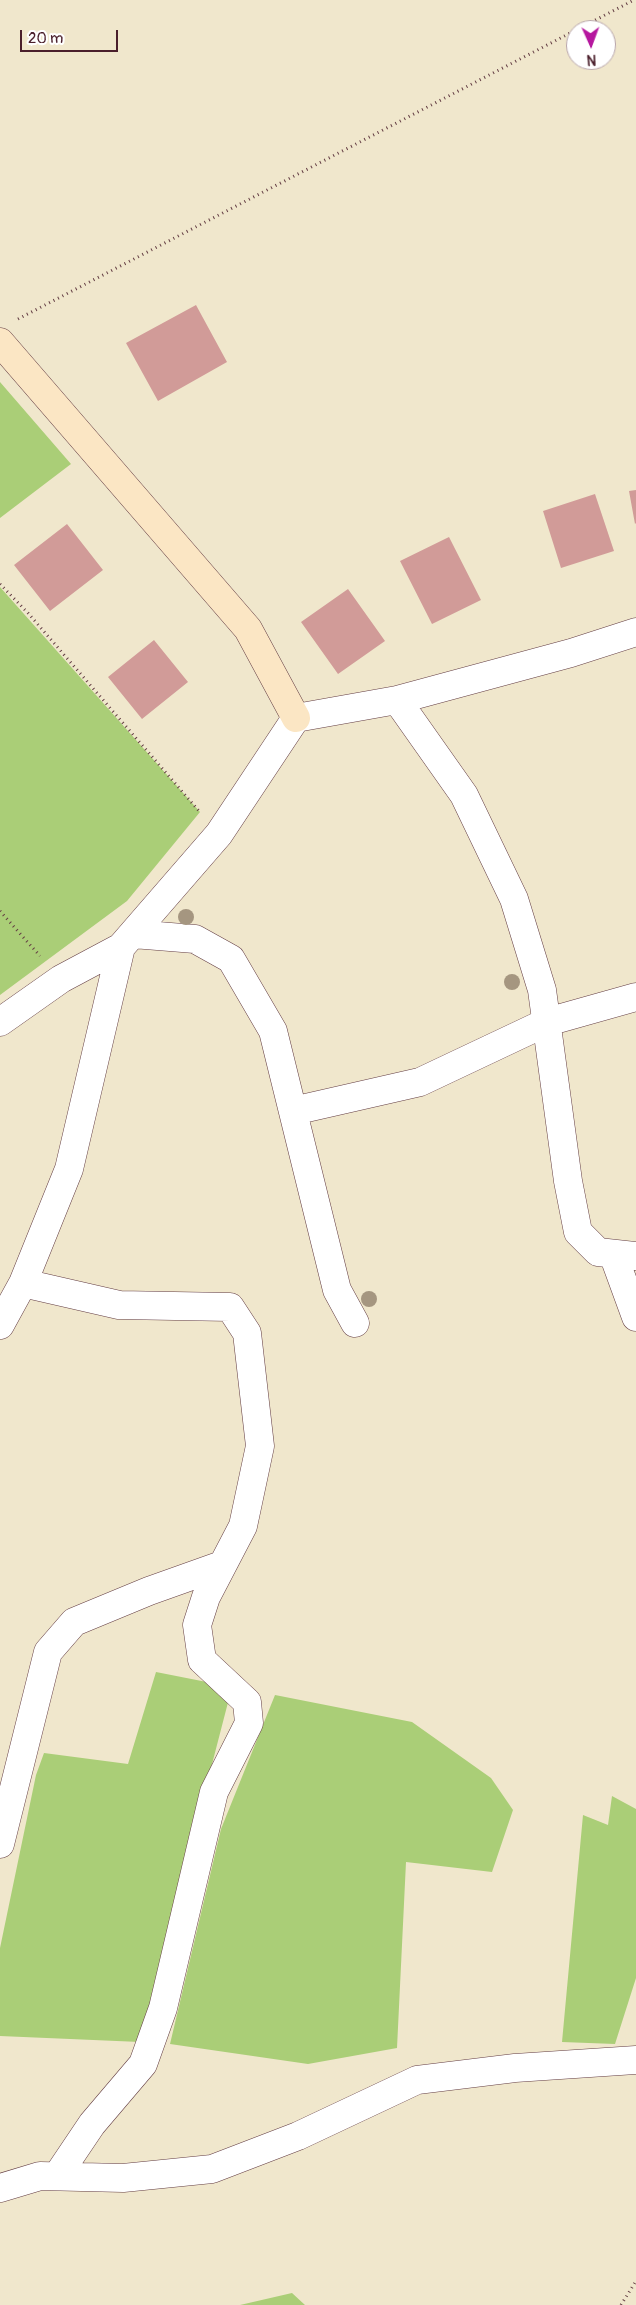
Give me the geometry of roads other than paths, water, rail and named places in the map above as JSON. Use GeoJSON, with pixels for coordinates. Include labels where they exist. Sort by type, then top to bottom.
{"type":"FeatureCollection","features":[{"type":"Feature","properties":{"kind":"street"},"geometry":{"type":"LineString","coordinates":[[4,333],[248,629],[296,718]]}},
{"type":"Feature","properties":{"kind":"street"},"geometry":{"type":"LineString","coordinates":[[0,1022],[60,979],[127,940],[219,834],[296,718],[397,700],[571,653],[636,632]]}},
{"type":"Feature","properties":{"kind":"street"},"geometry":{"type":"LineString","coordinates":[[397,700],[464,795],[514,899],[542,990],[568,1181],[578,1232],[598,1252],[625,1255],[636,1317]]}},
{"type":"Feature","properties":{"kind":"street"},"geometry":{"type":"LineString","coordinates":[[127,940],[195,939],[231,960],[273,1031],[337,1290],[355,1323]]}},
{"type":"Feature","properties":{"kind":"street"},"geometry":{"type":"LineString","coordinates":[[0,1325],[23,1283],[69,1169],[127,940]]}},
{"type":"Feature","properties":{"kind":"street"},"geometry":{"type":"LineString","coordinates":[[293,1111],[420,1082],[546,1022],[636,997]]}},
{"type":"Feature","properties":{"kind":"street"},"geometry":{"type":"LineString","coordinates":[[23,1283],[119,1305],[230,1307],[247,1333],[260,1446],[244,1526],[206,1597],[198,1625],[202,1660],[248,1702],[250,1723],[214,1792],[163,2008],[143,2064],[92,2124],[57,2176]]}},
{"type":"Feature","properties":{"kind":"street"},"geometry":{"type":"LineString","coordinates":[[0,1844],[48,1652],[74,1622],[149,1591],[222,1565]]}},
{"type":"Feature","properties":{"kind":"street"},"geometry":{"type":"LineString","coordinates":[[0,2188],[40,2176],[123,2178],[212,2169],[298,2136],[417,2080],[515,2068],[636,2060]]}}]}
